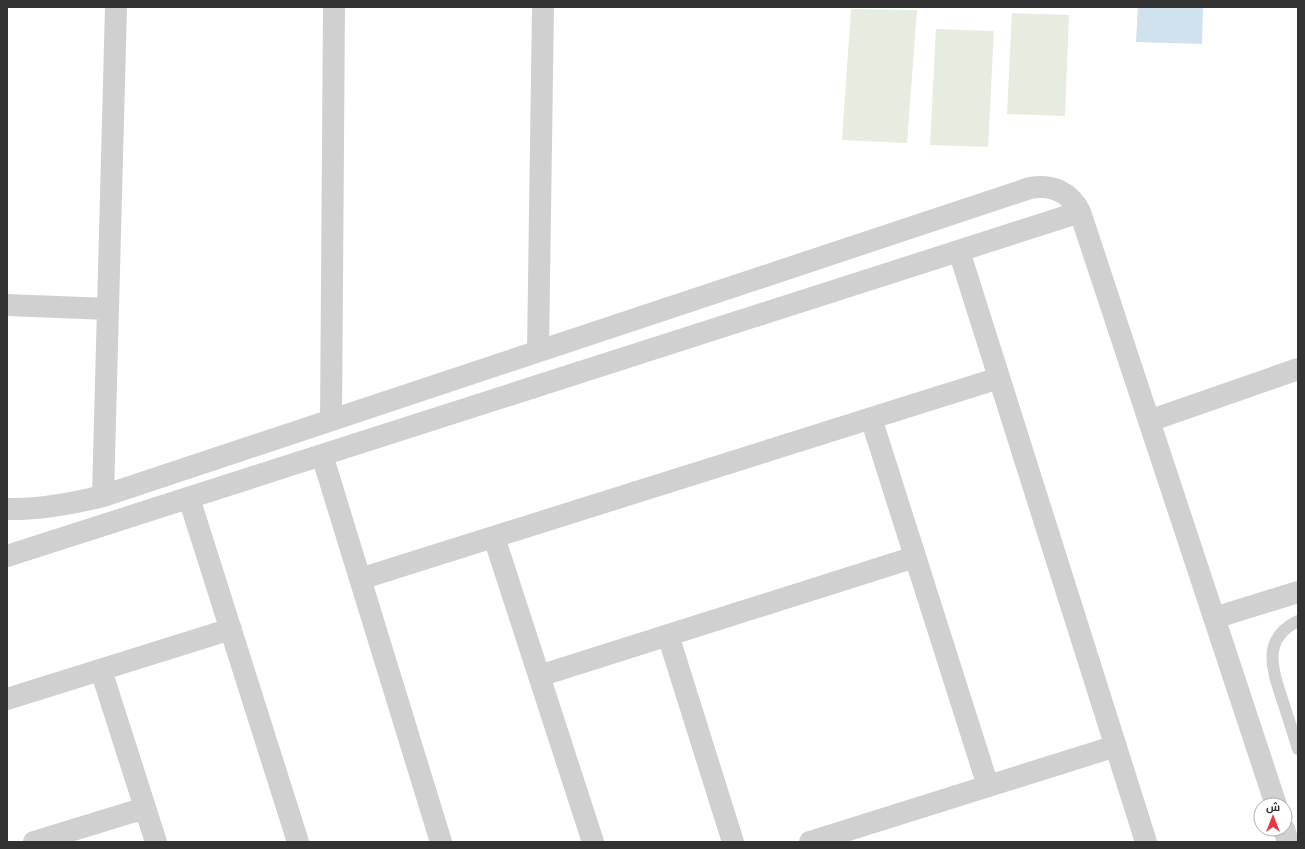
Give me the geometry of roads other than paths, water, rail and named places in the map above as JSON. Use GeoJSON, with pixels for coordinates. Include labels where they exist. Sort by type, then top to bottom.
{"type":"FeatureCollection","features":[{"type":"Feature","properties":{"kind":"street"},"geometry":{"type":"LineString","coordinates":[[103,496],[116,7]]}},
{"type":"Feature","properties":{"kind":"street"},"geometry":{"type":"LineString","coordinates":[[331,420],[334,7]]}},
{"type":"Feature","properties":{"kind":"street"},"geometry":{"type":"LineString","coordinates":[[538,351],[543,7]]}},
{"type":"Feature","properties":{"kind":"street"},"geometry":{"type":"LineString","coordinates":[[7,509],[45,507],[74,503],[103,496],[1030,188],[1047,186],[1064,192],[1076,205],[1080,212],[1273,797]]}},
{"type":"Feature","properties":{"kind":"street"},"geometry":{"type":"LineString","coordinates":[[7,556],[1080,212]]}},
{"type":"Feature","properties":{"kind":"street"},"geometry":{"type":"LineString","coordinates":[[959,251],[1146,842]]}},
{"type":"Feature","properties":{"kind":"street"},"geometry":{"type":"LineString","coordinates":[[7,306],[108,309]]}},
{"type":"Feature","properties":{"kind":"street"},"geometry":{"type":"LineString","coordinates":[[1149,421],[1298,369]]}},
{"type":"Feature","properties":{"kind":"street"},"geometry":{"type":"LineString","coordinates":[[360,578],[999,378]]}},
{"type":"Feature","properties":{"kind":"street"},"geometry":{"type":"LineString","coordinates":[[871,418],[988,786]]}},
{"type":"Feature","properties":{"kind":"street"},"geometry":{"type":"LineString","coordinates":[[322,455],[441,842]]}},
{"type":"Feature","properties":{"kind":"street"},"geometry":{"type":"LineString","coordinates":[[190,498],[298,842]]}},
{"type":"Feature","properties":{"kind":"street"},"geometry":{"type":"LineString","coordinates":[[494,537],[593,842]]}},
{"type":"Feature","properties":{"kind":"street"},"geometry":{"type":"LineString","coordinates":[[539,676],[915,557]]}},
{"type":"Feature","properties":{"kind":"street"},"geometry":{"type":"LineString","coordinates":[[1214,618],[1298,592]]}},
{"type":"Feature","properties":{"kind":"street"},"geometry":{"type":"LineString","coordinates":[[7,699],[231,629]]}},
{"type":"Feature","properties":{"kind":"street"},"geometry":{"type":"LineString","coordinates":[[668,635],[733,842]]}},
{"type":"Feature","properties":{"kind":"street"},"geometry":{"type":"LineString","coordinates":[[101,670],[156,842]]}},
{"type":"Feature","properties":{"kind":"street"},"geometry":{"type":"LineString","coordinates":[[810,842],[1116,746]]}},
{"type":"Feature","properties":{"kind":"street"},"geometry":{"type":"LineString","coordinates":[[34,842],[145,808]]}},
{"type":"Feature","properties":{"kind":"lane"},"geometry":{"type":"LineString","coordinates":[[1298,620],[1290,624],[1280,636],[1273,650],[1272,657],[1274,673],[1298,749]]}},
{"type":"Feature","properties":{"kind":"water"},"geometry":{"type":"Polygon","coordinates":[[[1138,7],[1203,7],[1202,44],[1136,42],[1138,7]]]}}]}
